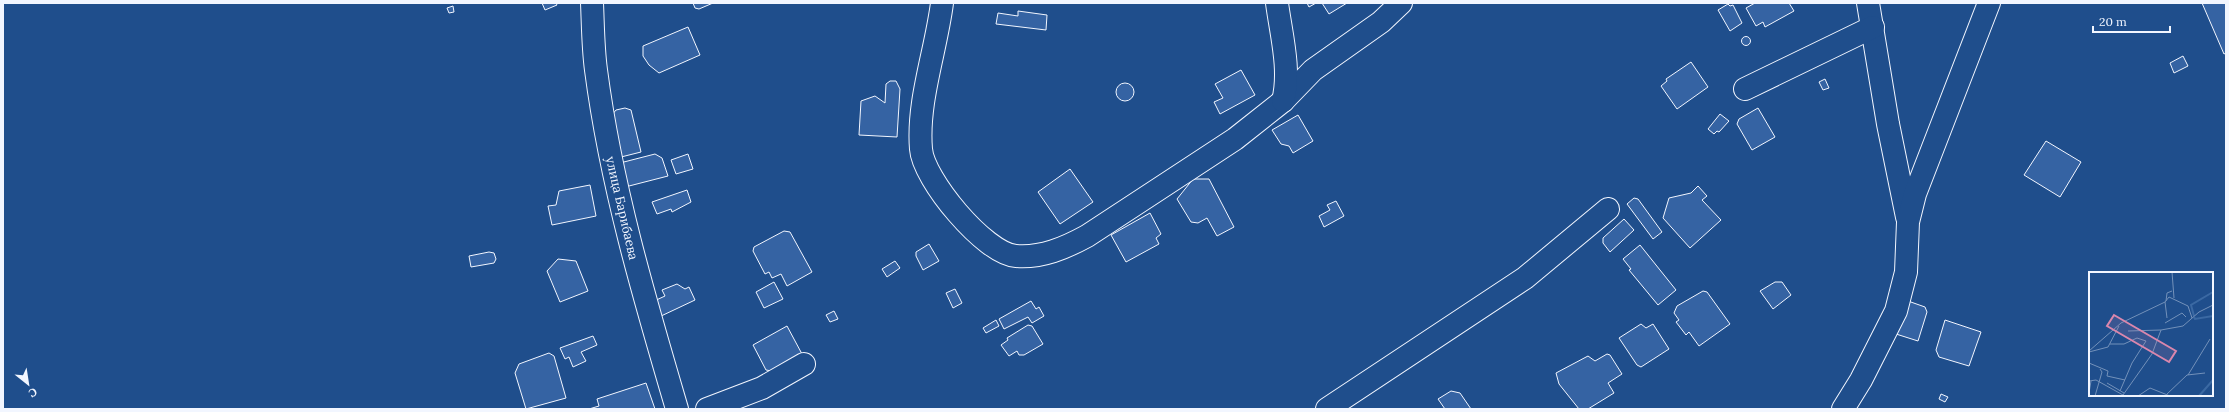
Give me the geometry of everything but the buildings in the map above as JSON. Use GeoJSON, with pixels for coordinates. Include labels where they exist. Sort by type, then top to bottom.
{"type":"FeatureCollection","features":[{"type":"Feature","properties":{"kind":"street","name":"улица Барибаева"},"geometry":{"type":"LineString","coordinates":[[592,3],[596,68],[610,158],[642,291],[676,409]]}},
{"type":"Feature","properties":{"kind":"street"},"geometry":{"type":"LineString","coordinates":[[942,3],[926,91],[920,134],[921,152],[926,168],[962,221],[994,246],[1014,256],[1038,256],[1066,248],[1087,236],[1235,139],[1283,101],[1313,70],[1381,22],[1401,3]]}},
{"type":"Feature","properties":{"kind":"street"},"geometry":{"type":"LineString","coordinates":[[1277,3],[1287,87],[1283,101]]}},
{"type":"Feature","properties":{"kind":"street"},"geometry":{"type":"LineString","coordinates":[[1868,3],[1888,124],[1908,222]]}},
{"type":"Feature","properties":{"kind":"street"},"geometry":{"type":"LineString","coordinates":[[1843,409],[1861,380],[1896,311],[1906,272],[1908,222],[1915,194],[1989,3]]}},
{"type":"Feature","properties":{"kind":"street"},"geometry":{"type":"LineString","coordinates":[[1745,89],[1873,27]]}},
{"type":"Feature","properties":{"kind":"street"},"geometry":{"type":"LineString","coordinates":[[1327,409],[1525,278],[1608,209]]}},
{"type":"Feature","properties":{"kind":"street"},"geometry":{"type":"LineString","coordinates":[[707,409],[762,388],[804,364]]}}]}
